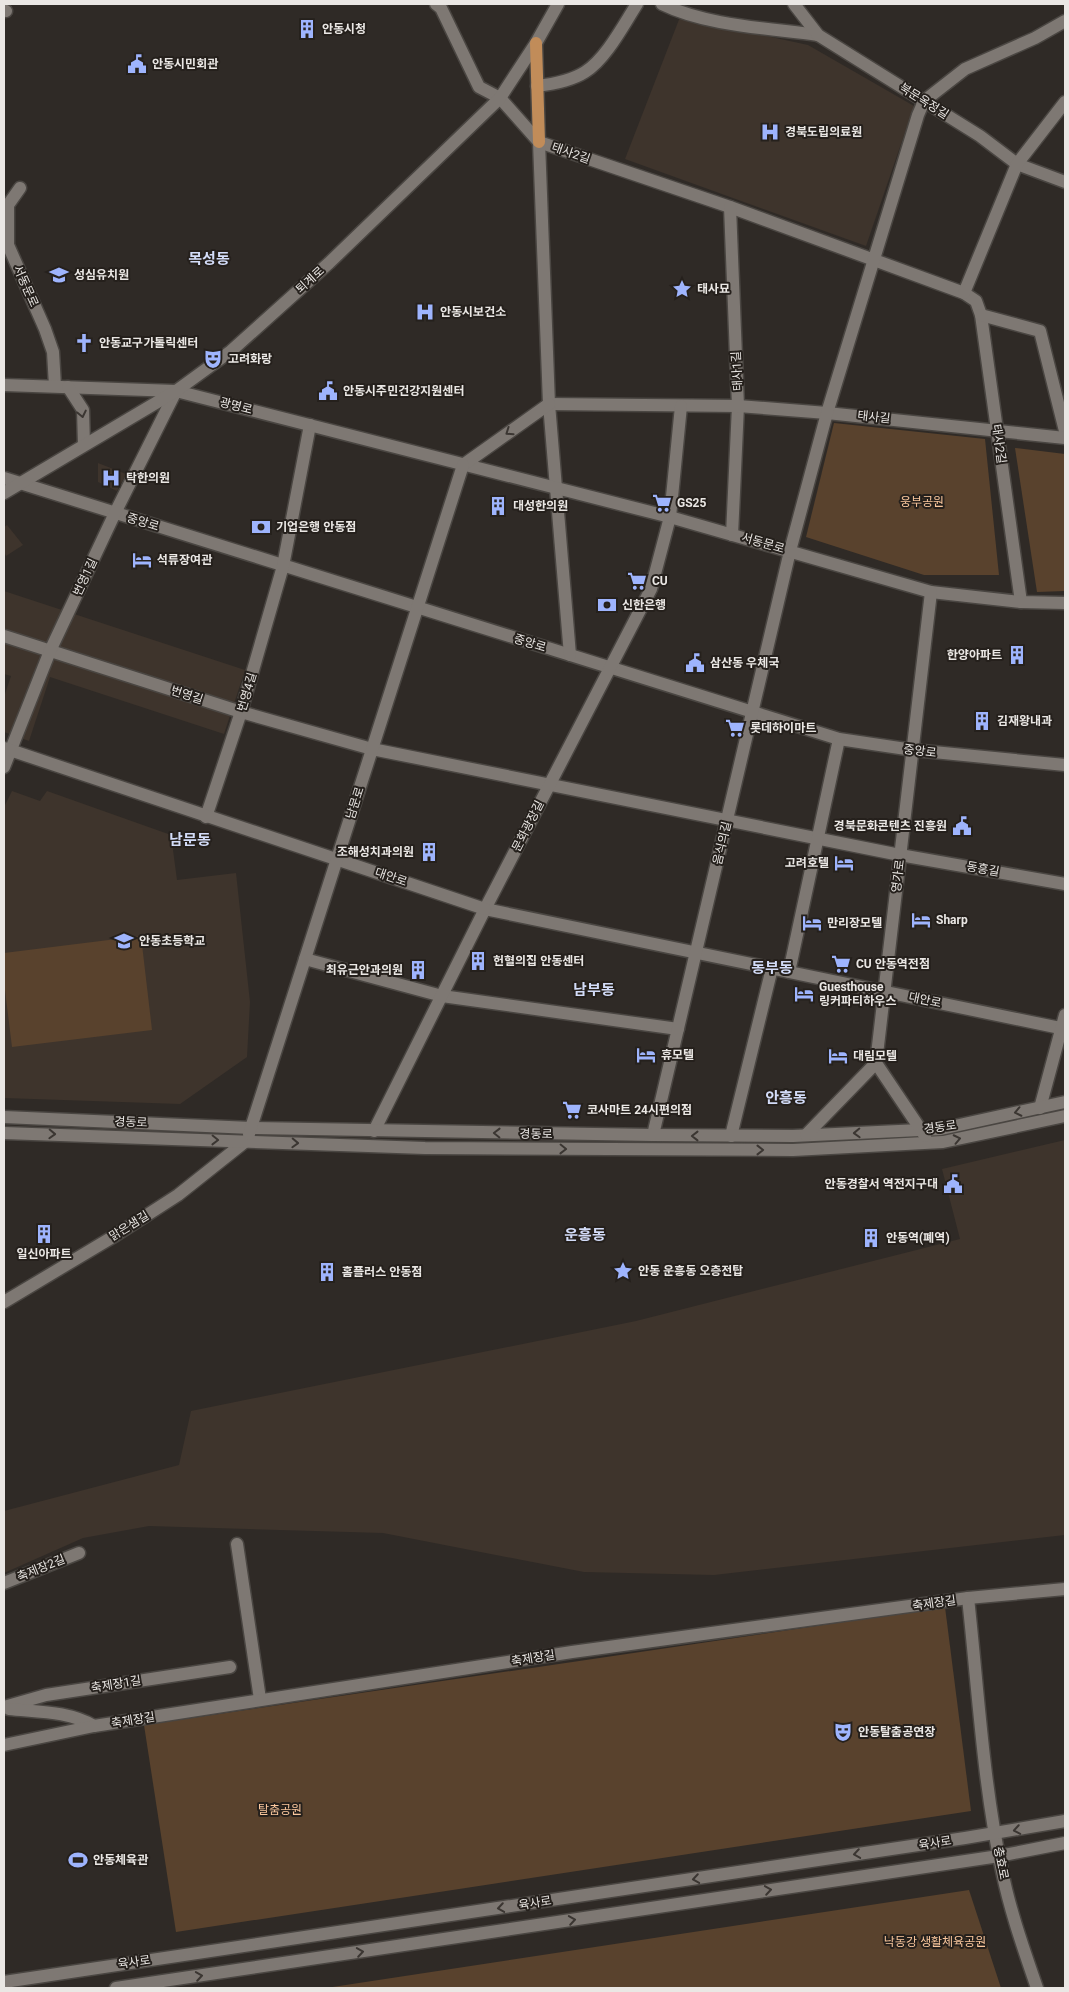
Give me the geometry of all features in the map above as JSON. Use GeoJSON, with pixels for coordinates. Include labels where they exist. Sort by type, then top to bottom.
{"type":"FeatureCollection","features":[{"type":"Feature","properties":{"kind":"main road"},"geometry":{"type":"LineString","coordinates":[[536,43],[539,142]]}},
{"type":"Feature","properties":{"kind":"street"},"geometry":{"type":"LineString","coordinates":[[436,4],[441,8],[479,87],[500,98],[539,142]]}},
{"type":"Feature","properties":{"kind":"street","name":"퇴계로"},"geometry":{"type":"LineString","coordinates":[[4,493],[176,391],[232,351],[324,268],[500,98],[536,43],[558,4]]}},
{"type":"Feature","properties":{"kind":"street"},"geometry":{"type":"LineString","coordinates":[[537,86],[562,82],[586,72],[603,55],[637,4]]}},
{"type":"Feature","properties":{"kind":"street"},"geometry":{"type":"LineString","coordinates":[[662,4],[678,12],[736,25],[818,34]]}},
{"type":"Feature","properties":{"kind":"street","name":"북문옥정길"},"geometry":{"type":"LineString","coordinates":[[794,4],[818,34],[980,136],[1017,164],[1065,182]]}},
{"type":"Feature","properties":{"kind":"street"},"geometry":{"type":"LineString","coordinates":[[874,260],[924,102],[965,69],[1035,38],[1065,21]]}},
{"type":"Feature","properties":{"kind":"street"},"geometry":{"type":"LineString","coordinates":[[964,293],[1017,164],[1065,102]]}},
{"type":"Feature","properties":{"kind":"street","name":"태사2길"},"geometry":{"type":"LineString","coordinates":[[570,655],[549,404],[539,142],[730,207],[964,293],[976,301],[980,315],[1021,602]]}},
{"type":"Feature","properties":{"kind":"street","name":"서동문로"},"geometry":{"type":"LineString","coordinates":[[20,188],[8,205],[8,245],[45,329],[62,387]]}},
{"type":"Feature","properties":{"kind":"street","name":"태사1길"},"geometry":{"type":"LineString","coordinates":[[730,207],[738,406],[732,535]]}},
{"type":"Feature","properties":{"kind":"street","name":"음식의길"},"geometry":{"type":"LineString","coordinates":[[654,1136],[790,551],[827,413],[874,260]]}},
{"type":"Feature","properties":{"kind":"street"},"geometry":{"type":"LineString","coordinates":[[980,315],[1040,331],[1065,431]]}},
{"type":"Feature","properties":{"kind":"street","name":"광명로"},"geometry":{"type":"LineString","coordinates":[[4,385],[176,391],[463,465]]}},
{"type":"Feature","properties":{"kind":"street"},"geometry":{"type":"LineString","coordinates":[[62,387],[83,410],[84,445]]}},
{"type":"Feature","properties":{"kind":"street","name":"번영1길"},"geometry":{"type":"LineString","coordinates":[[4,767],[6,749],[50,651],[115,513],[176,391]]}},
{"type":"Feature","properties":{"kind":"street"},"geometry":{"type":"LineString","coordinates":[[463,465],[549,404]]}},
{"type":"Feature","properties":{"kind":"street","name":"태사길"},"geometry":{"type":"LineString","coordinates":[[549,404],[738,406],[827,413],[1065,438]]}},
{"type":"Feature","properties":{"kind":"street"},"geometry":{"type":"LineString","coordinates":[[670,517],[681,406]]}},
{"type":"Feature","properties":{"kind":"street"},"geometry":{"type":"LineString","coordinates":[[283,566],[310,426]]}},
{"type":"Feature","properties":{"kind":"street","name":"서동문로"},"geometry":{"type":"LineString","coordinates":[[463,465],[670,517],[931,592],[1021,602],[1065,603]]}},
{"type":"Feature","properties":{"kind":"street","name":"남문로"},"geometry":{"type":"LineString","coordinates":[[246,1141],[463,465]]}},
{"type":"Feature","properties":{"kind":"street","name":"중앙로"},"geometry":{"type":"LineString","coordinates":[[4,478],[839,739],[913,750],[1065,765]]}},
{"type":"Feature","properties":{"kind":"street","name":"문화광장길"},"geometry":{"type":"LineString","coordinates":[[374,1131],[485,909],[651,589],[670,517]]}},
{"type":"Feature","properties":{"kind":"street","name":"번영4길"},"geometry":{"type":"LineString","coordinates":[[206,817],[241,712],[283,566]]}},
{"type":"Feature","properties":{"kind":"street","name":"영가로"},"geometry":{"type":"LineString","coordinates":[[876,1063],[931,592]]}},
{"type":"Feature","properties":{"kind":"street","name":"번영길"},"geometry":{"type":"LineString","coordinates":[[4,636],[241,712],[372,749],[549,785]]}},
{"type":"Feature","properties":{"kind":"street"},"geometry":{"type":"LineString","coordinates":[[788,972],[839,739]]}},
{"type":"Feature","properties":{"kind":"street","name":"대안로"},"geometry":{"type":"LineString","coordinates":[[6,749],[485,909],[1064,1029]]}},
{"type":"Feature","properties":{"kind":"street","name":"동흥길"},"geometry":{"type":"LineString","coordinates":[[549,785],[900,855],[1065,884]]}},
{"type":"Feature","properties":{"kind":"street"},"geometry":{"type":"LineString","coordinates":[[305,959],[442,996],[678,1029]]}},
{"type":"Feature","properties":{"kind":"street"},"geometry":{"type":"LineString","coordinates":[[731,1136],[772,968]]}},
{"type":"Feature","properties":{"kind":"street"},"geometry":{"type":"LineString","coordinates":[[1040,1108],[1064,1029],[1065,1016]]}},
{"type":"Feature","properties":{"kind":"street"},"geometry":{"type":"LineString","coordinates":[[806,1135],[876,1063],[924,1130],[929,1144]]}},
{"type":"Feature","properties":{"kind":"street","name":"경동로"},"geometry":{"type":"LineString","coordinates":[[4,1117],[250,1128],[374,1131],[654,1136],[806,1135],[941,1129],[1065,1102]]}},
{"type":"Feature","properties":{"kind":"street","name":"경동로"},"geometry":{"type":"LineString","coordinates":[[4,1132],[425,1148],[812,1150],[929,1144],[1065,1116]]}},
{"type":"Feature","properties":{"kind":"street","name":"맑은샘길"},"geometry":{"type":"LineString","coordinates":[[4,1302],[116,1235],[178,1195],[246,1141]]}},
{"type":"Feature","properties":{"kind":"street"},"geometry":{"type":"LineString","coordinates":[[237,1544],[260,1699]]}},
{"type":"Feature","properties":{"kind":"street","name":"축제장2길"},"geometry":{"type":"LineString","coordinates":[[4,1583],[79,1553]]}},
{"type":"Feature","properties":{"kind":"street","name":"축제장길"},"geometry":{"type":"LineString","coordinates":[[4,1745],[94,1726],[572,1652],[968,1598],[1065,1589]]}},
{"type":"Feature","properties":{"kind":"street","name":"충효로"},"geometry":{"type":"LineString","coordinates":[[968,1598],[995,1834],[1007,1893],[1037,1988]]}},
{"type":"Feature","properties":{"kind":"street","name":"축제장1길"},"geometry":{"type":"LineString","coordinates":[[4,1708],[46,1695],[230,1667]]}},
{"type":"Feature","properties":{"kind":"street"},"geometry":{"type":"LineString","coordinates":[[4,1708],[50,1713],[81,1719],[94,1726]]}},
{"type":"Feature","properties":{"kind":"street","name":"육사로"},"geometry":{"type":"LineString","coordinates":[[4,1982],[995,1834],[1065,1821]]}},
{"type":"Feature","properties":{"kind":"street","name":"육사로"},"geometry":{"type":"LineString","coordinates":[[116,1988],[999,1856],[1065,1843]]}},
{"type":"Feature","properties":{"kind":"shaded area","name":"경북도립의료원"},"geometry":{"type":"Polygon","coordinates":[[[680,17],[808,45],[914,106],[866,246],[625,159],[680,17]]]}},
{"type":"Feature","properties":{"kind":"shaded area","name":"탁한의원"},"geometry":{"type":"Polygon","coordinates":[[[98,463],[126,474],[117,491],[98,482],[98,463]]]}},
{"type":"Feature","properties":{"kind":"shaded area"},"geometry":{"type":"Polygon","coordinates":[[[7,525],[23,545],[6,556],[4,552],[4,527],[7,525]]]}},
{"type":"Feature","properties":{"kind":"shaded area"},"geometry":{"type":"Polygon","coordinates":[[[4,591],[245,670],[224,734],[50,677],[29,741],[4,732],[4,697],[11,676],[4,674],[4,591]]]}},
{"type":"Feature","properties":{"kind":"shaded area","name":"안동초등학교"},"geometry":{"type":"Polygon","coordinates":[[[12,791],[40,801],[47,791],[171,835],[177,880],[236,873],[250,1002],[247,1057],[180,1104],[4,1098],[4,807],[12,791]]]}},
{"type":"Feature","properties":{"kind":"shaded area"},"geometry":{"type":"Polygon","coordinates":[[[1065,1140],[1065,1535],[714,1575],[584,1572],[383,1533],[149,1526],[83,1538],[4,1573],[4,1511],[179,1465],[191,1411],[636,1321],[960,1239],[942,1169],[1065,1140]]]}},
{"type":"Feature","properties":{"kind":"green space","name":"웅부공원"},"geometry":{"type":"Polygon","coordinates":[[[834,423],[985,439],[999,575],[924,575],[806,537],[834,423]]]}},
{"type":"Feature","properties":{"kind":"green space"},"geometry":{"type":"Polygon","coordinates":[[[1015,448],[1065,454],[1065,591],[1037,592],[1015,448]]]}},
{"type":"Feature","properties":{"kind":"green space"},"geometry":{"type":"Polygon","coordinates":[[[141,936],[152,1030],[12,1047],[4,982],[4,953],[141,936]]]}},
{"type":"Feature","properties":{"kind":"green space","name":"탈춤공원"},"geometry":{"type":"Polygon","coordinates":[[[945,1607],[971,1811],[176,1932],[144,1725],[945,1607]]]}},
{"type":"Feature","properties":{"kind":"green space","name":"낙동강 생활체육공원"},"geometry":{"type":"Polygon","coordinates":[[[969,1890],[1001,1988],[326,1988],[969,1890]]]}},
{"type":"Feature","properties":{"kind":"place","name":"안동시청"},"geometry":{"type":"Point","coordinates":[307,29]}},
{"type":"Feature","properties":{"kind":"place","name":"안동시민회관"},"geometry":{"type":"Point","coordinates":[137,64]}},
{"type":"Feature","properties":{"kind":"place","name":"경북도립의료원"},"geometry":{"type":"Point","coordinates":[770,132]}},
{"type":"Feature","properties":{"kind":"place","name":"성심유치원"},"geometry":{"type":"Point","coordinates":[59,275]}},
{"type":"Feature","properties":{"kind":"place","name":"태사묘"},"geometry":{"type":"Point","coordinates":[682,289]}},
{"type":"Feature","properties":{"kind":"place","name":"안동시보건소"},"geometry":{"type":"Point","coordinates":[425,312]}},
{"type":"Feature","properties":{"kind":"place","name":"안동교구가톨릭센터"},"geometry":{"type":"Point","coordinates":[84,343]}},
{"type":"Feature","properties":{"kind":"place","name":"고려화랑"},"geometry":{"type":"Point","coordinates":[213,359]}},
{"type":"Feature","properties":{"kind":"place","name":"안동시주민건강지원센터"},"geometry":{"type":"Point","coordinates":[328,391]}},
{"type":"Feature","properties":{"kind":"place","name":"탁한의원"},"geometry":{"type":"Point","coordinates":[111,478]}},
{"type":"Feature","properties":{"kind":"place","name":"GS25"},"geometry":{"type":"Point","coordinates":[662,503]}},
{"type":"Feature","properties":{"kind":"place","name":"대성한의원"},"geometry":{"type":"Point","coordinates":[498,506]}},
{"type":"Feature","properties":{"kind":"place","name":"기업은행 안동점"},"geometry":{"type":"Point","coordinates":[261,527]}},
{"type":"Feature","properties":{"kind":"place","name":"석류장여관"},"geometry":{"type":"Point","coordinates":[142,560]}},
{"type":"Feature","properties":{"kind":"place","name":"CU"},"geometry":{"type":"Point","coordinates":[637,581]}},
{"type":"Feature","properties":{"kind":"place","name":"신한은행"},"geometry":{"type":"Point","coordinates":[607,605]}},
{"type":"Feature","properties":{"kind":"place","name":"한양아파트"},"geometry":{"type":"Point","coordinates":[1017,655]}},
{"type":"Feature","properties":{"kind":"place","name":"삼산동 우체국"},"geometry":{"type":"Point","coordinates":[695,663]}},
{"type":"Feature","properties":{"kind":"place","name":"김재왕내과"},"geometry":{"type":"Point","coordinates":[982,721]}},
{"type":"Feature","properties":{"kind":"place","name":"롯데하이마트"},"geometry":{"type":"Point","coordinates":[735,728]}},
{"type":"Feature","properties":{"kind":"place","name":"경북문화콘텐츠 진흥원"},"geometry":{"type":"Point","coordinates":[962,826]}},
{"type":"Feature","properties":{"kind":"place","name":"조해성치과의원"},"geometry":{"type":"Point","coordinates":[429,852]}},
{"type":"Feature","properties":{"kind":"place","name":"고려호텔"},"geometry":{"type":"Point","coordinates":[844,863]}},
{"type":"Feature","properties":{"kind":"place","name":"Sharp"},"geometry":{"type":"Point","coordinates":[921,920]}},
{"type":"Feature","properties":{"kind":"place","name":"만리장모텔"},"geometry":{"type":"Point","coordinates":[812,923]}},
{"type":"Feature","properties":{"kind":"place","name":"안동초등학교"},"geometry":{"type":"Point","coordinates":[124,941]}},
{"type":"Feature","properties":{"kind":"place","name":"헌혈의집 안동센터"},"geometry":{"type":"Point","coordinates":[478,961]}},
{"type":"Feature","properties":{"kind":"place","name":"CU 안동역전점"},"geometry":{"type":"Point","coordinates":[841,964]}},
{"type":"Feature","properties":{"kind":"place","name":"최유근안과의원"},"geometry":{"type":"Point","coordinates":[418,970]}},
{"type":"Feature","properties":{"kind":"place","name":"Guesthouse 링커파티하우스"},"geometry":{"type":"Point","coordinates":[804,994]}},
{"type":"Feature","properties":{"kind":"place","name":"휴모텔"},"geometry":{"type":"Point","coordinates":[646,1055]}},
{"type":"Feature","properties":{"kind":"place","name":"대림모텔"},"geometry":{"type":"Point","coordinates":[838,1056]}},
{"type":"Feature","properties":{"kind":"place","name":"코사마트 24시편의점"},"geometry":{"type":"Point","coordinates":[572,1110]}},
{"type":"Feature","properties":{"kind":"place","name":"안동경찰서 역전지구대"},"geometry":{"type":"Point","coordinates":[953,1184]}},
{"type":"Feature","properties":{"kind":"place","name":"일신아파트"},"geometry":{"type":"Point","coordinates":[44,1234]}},
{"type":"Feature","properties":{"kind":"place","name":"안동역(폐역)"},"geometry":{"type":"Point","coordinates":[871,1238]}},
{"type":"Feature","properties":{"kind":"place","name":"안동 운흥동 오층전탑"},"geometry":{"type":"Point","coordinates":[623,1271]}},
{"type":"Feature","properties":{"kind":"place","name":"홈플러스 안동점"},"geometry":{"type":"Point","coordinates":[327,1272]}},
{"type":"Feature","properties":{"kind":"place","name":"안동탈춤공연장"},"geometry":{"type":"Point","coordinates":[843,1732]}},
{"type":"Feature","properties":{"kind":"place","name":"안동체육관"},"geometry":{"type":"Point","coordinates":[78,1860]}},
{"type":"Feature","properties":{"kind":"district","name":"목성동"},"geometry":{"type":"Point","coordinates":[209,259]}},
{"type":"Feature","properties":{"kind":"district","name":"남문동"},"geometry":{"type":"Point","coordinates":[190,840]}},
{"type":"Feature","properties":{"kind":"district","name":"동부동"},"geometry":{"type":"Point","coordinates":[772,968]}},
{"type":"Feature","properties":{"kind":"district","name":"남부동"},"geometry":{"type":"Point","coordinates":[594,990]}},
{"type":"Feature","properties":{"kind":"district","name":"안흥동"},"geometry":{"type":"Point","coordinates":[786,1098]}},
{"type":"Feature","properties":{"kind":"district","name":"운흥동"},"geometry":{"type":"Point","coordinates":[585,1235]}}]}
